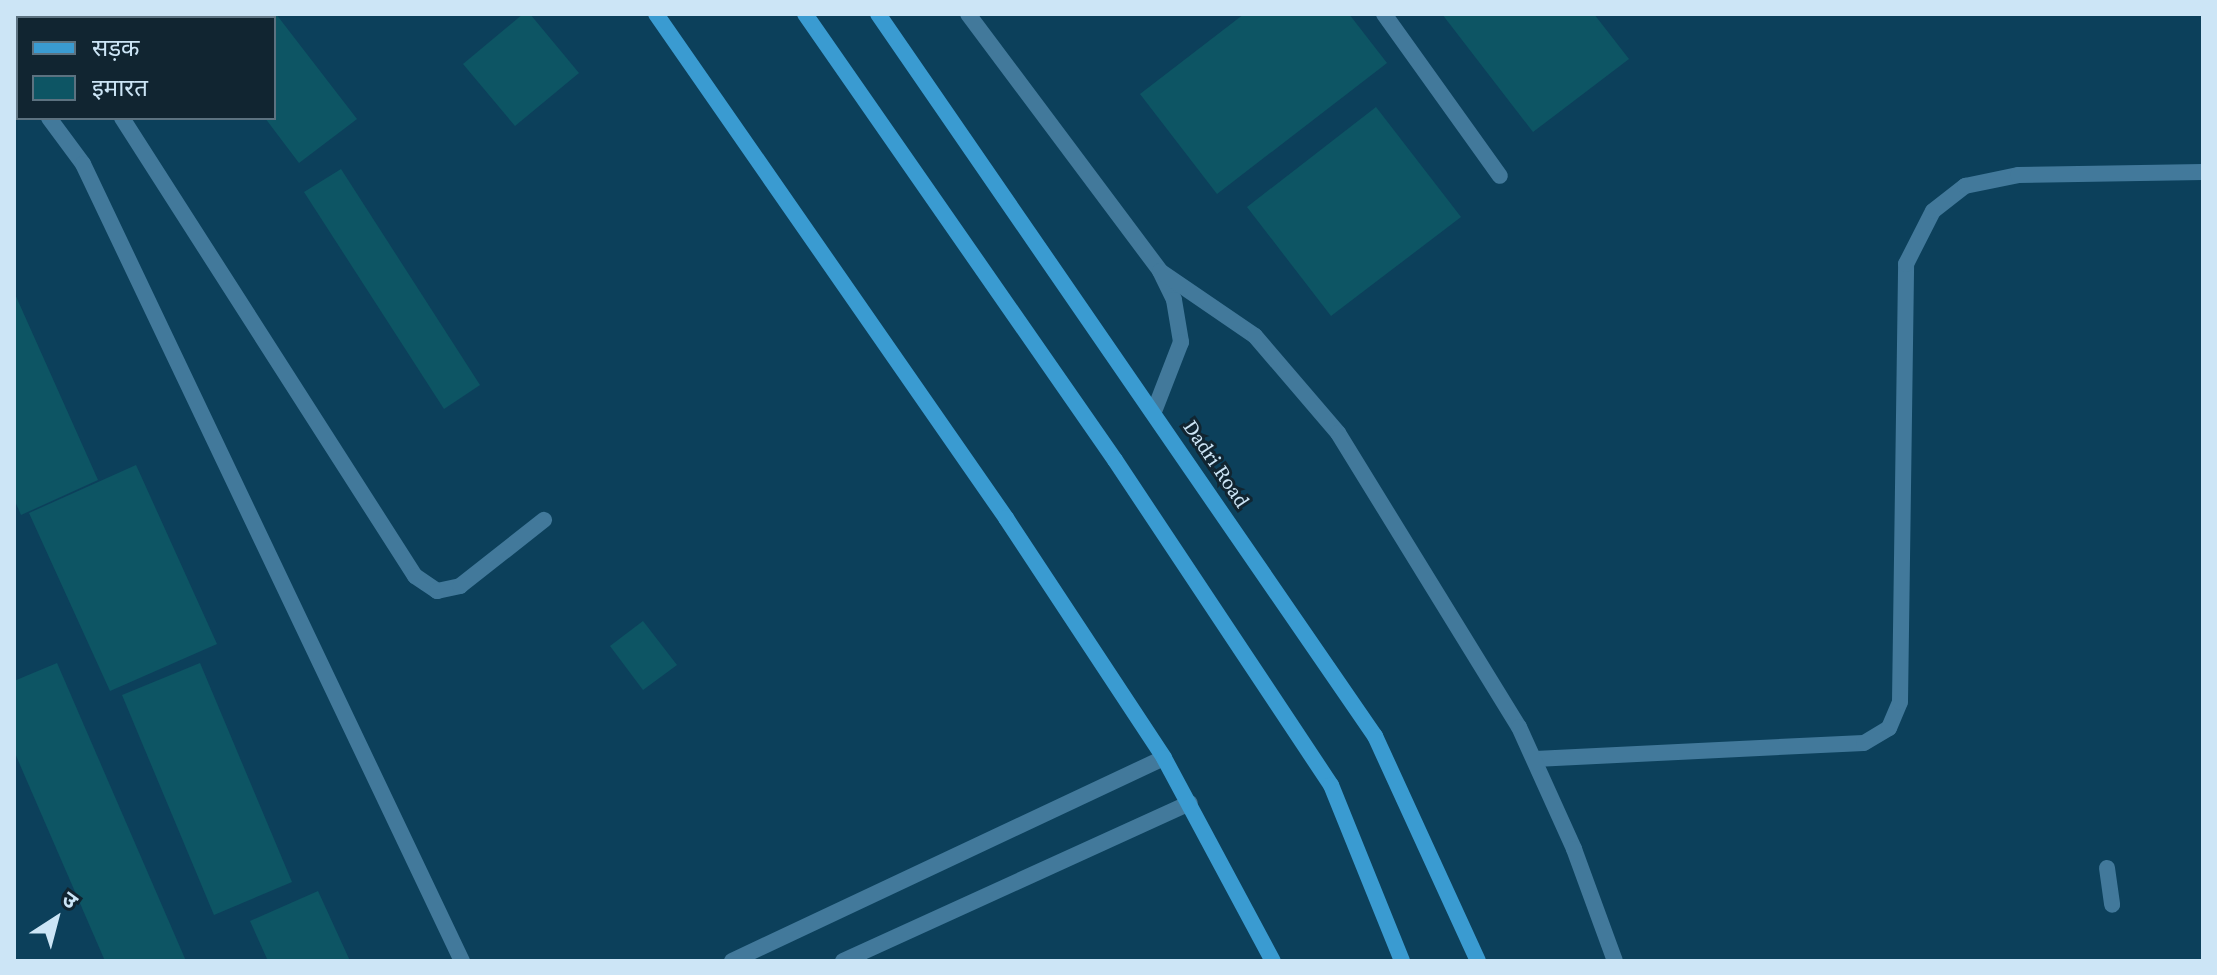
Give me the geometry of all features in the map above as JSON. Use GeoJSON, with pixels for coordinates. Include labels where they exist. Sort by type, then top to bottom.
{"type":"FeatureCollection","features":[{"type":"Feature","properties":{"kind":"main road"},"geometry":{"type":"LineString","coordinates":[[656,14],[1006,518],[1164,758],[1273,961]]}},
{"type":"Feature","properties":{"kind":"main road"},"geometry":{"type":"LineString","coordinates":[[805,14],[1115,460],[1331,785],[1402,961]]}},
{"type":"Feature","properties":{"kind":"main road","name":"Dadri Road"},"geometry":{"type":"LineString","coordinates":[[878,14],[1155,409],[1375,736],[1478,961]]}},
{"type":"Feature","properties":{"kind":"street"},"geometry":{"type":"LineString","coordinates":[[968,14],[1160,271],[1174,300],[1181,342],[1155,409]]}},
{"type":"Feature","properties":{"kind":"street"},"geometry":{"type":"LineString","coordinates":[[1384,14],[1500,176]]}},
{"type":"Feature","properties":{"kind":"street"},"geometry":{"type":"LineString","coordinates":[[50,120],[83,164],[462,961]]}},
{"type":"Feature","properties":{"kind":"street"},"geometry":{"type":"LineString","coordinates":[[123,120],[415,576],[437,591],[460,586],[544,520]]}},
{"type":"Feature","properties":{"kind":"street"},"geometry":{"type":"LineString","coordinates":[[1535,759],[1864,743],[1889,728],[1900,702],[1906,264],[1933,211],[1965,186],[2018,175],[2203,172]]}},
{"type":"Feature","properties":{"kind":"street"},"geometry":{"type":"LineString","coordinates":[[1160,271],[1255,336],[1315,402],[1535,759],[1615,961]]}},
{"type":"Feature","properties":{"kind":"street"},"geometry":{"type":"LineString","coordinates":[[732,961],[1164,758]]}},
{"type":"Feature","properties":{"kind":"street"},"geometry":{"type":"LineString","coordinates":[[843,961],[1190,803]]}},
{"type":"Feature","properties":{"kind":"street"},"geometry":{"type":"LineString","coordinates":[[2107,868],[2112,905]]}},
{"type":"Feature","properties":{"kind":"building"},"geometry":{"type":"Polygon","coordinates":[[[196,14],[257,14],[254,16],[196,14]]]}},
{"type":"Feature","properties":{"kind":"building"},"geometry":{"type":"Polygon","coordinates":[[[523,14],[530,14],[579,73],[515,126],[463,64],[523,14]]]}},
{"type":"Feature","properties":{"kind":"building"},"geometry":{"type":"Polygon","coordinates":[[[1244,14],[1349,14],[1387,63],[1217,194],[1140,94],[1244,14]]]}},
{"type":"Feature","properties":{"kind":"building"},"geometry":{"type":"Polygon","coordinates":[[[1442,14],[1594,14],[1629,59],[1533,132],[1442,14]]]}},
{"type":"Feature","properties":{"kind":"building"},"geometry":{"type":"Polygon","coordinates":[[[276,16],[357,119],[299,163],[267,120],[276,120],[276,16]]]}},
{"type":"Feature","properties":{"kind":"building"},"geometry":{"type":"Polygon","coordinates":[[[1376,107],[1461,217],[1331,316],[1247,207],[1376,107]]]}},
{"type":"Feature","properties":{"kind":"building"},"geometry":{"type":"Polygon","coordinates":[[[341,169],[480,385],[444,409],[304,192],[341,169]]]}},
{"type":"Feature","properties":{"kind":"building"},"geometry":{"type":"Polygon","coordinates":[[[14,292],[98,480],[21,515],[14,499],[14,292]]]}},
{"type":"Feature","properties":{"kind":"building"},"geometry":{"type":"Polygon","coordinates":[[[136,465],[217,644],[110,691],[29,513],[136,465]]]}},
{"type":"Feature","properties":{"kind":"building"},"geometry":{"type":"Polygon","coordinates":[[[643,621],[677,665],[643,690],[610,646],[643,621]]]}},
{"type":"Feature","properties":{"kind":"building"},"geometry":{"type":"Polygon","coordinates":[[[57,663],[186,961],[105,961],[14,751],[14,681],[57,663]]]}},
{"type":"Feature","properties":{"kind":"building"},"geometry":{"type":"Polygon","coordinates":[[[200,663],[292,882],[214,915],[122,695],[200,663]]]}},
{"type":"Feature","properties":{"kind":"building"},"geometry":{"type":"Polygon","coordinates":[[[318,891],[350,961],[268,961],[250,921],[318,891]]]}}]}
